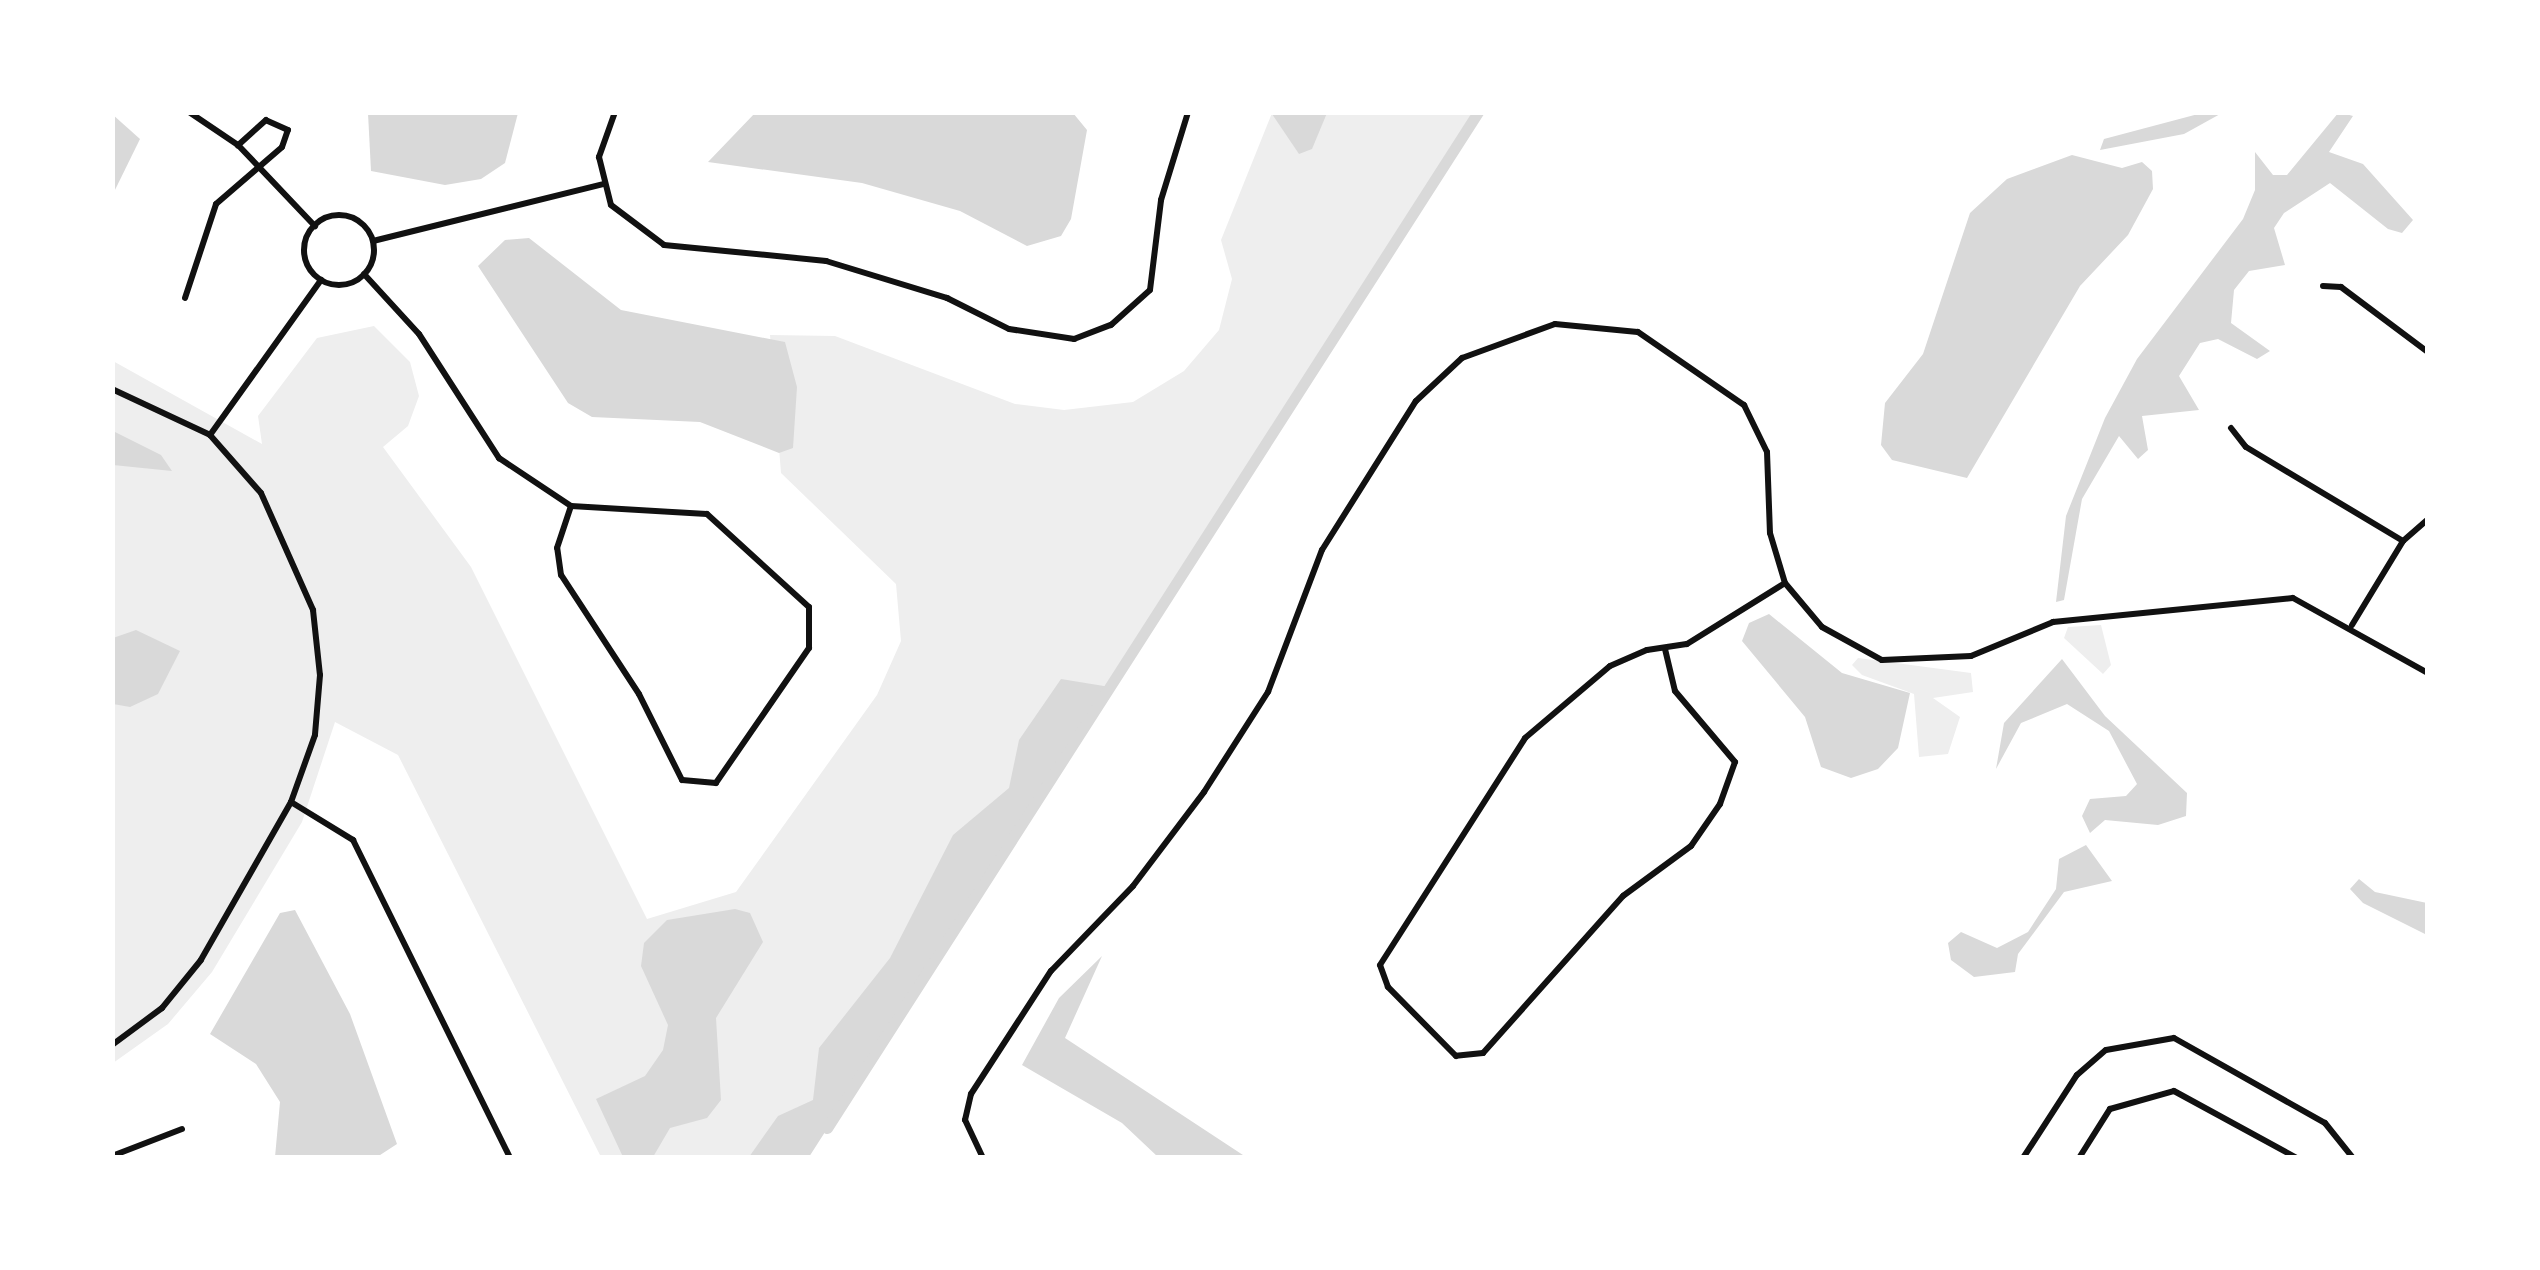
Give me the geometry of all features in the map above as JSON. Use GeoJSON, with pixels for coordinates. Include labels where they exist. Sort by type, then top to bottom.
{"type":"FeatureCollection","features":[{"type":"Feature","properties":{"kind":"street"},"geometry":{"type":"LineString","coordinates":[[190,112],[238,145],[314,226]]}},
{"type":"Feature","properties":{"kind":"street"},"geometry":{"type":"LineString","coordinates":[[615,112],[600,158],[603,184],[631,228],[664,245],[826,261],[947,298],[1010,329],[1074,339],[1111,325],[1150,290],[1161,200],[1188,112]]}},
{"type":"Feature","properties":{"kind":"street"},"geometry":{"type":"LineString","coordinates":[[185,298],[205,222],[256,164],[287,139],[283,123],[266,120],[238,145]]}},
{"type":"Feature","properties":{"kind":"street"},"geometry":{"type":"LineString","coordinates":[[373,241],[603,184]]}},
{"type":"Feature","properties":{"kind":"street"},"geometry":{"type":"LineString","coordinates":[[314,226],[350,217],[373,241]]}},
{"type":"Feature","properties":{"kind":"street"},"geometry":{"type":"LineString","coordinates":[[314,226],[305,254],[321,280],[345,284],[364,274],[373,241]]}},
{"type":"Feature","properties":{"kind":"street"},"geometry":{"type":"LineString","coordinates":[[364,274],[419,334],[500,458],[571,506],[707,514],[812,611],[809,648],[716,783],[682,780],[640,694],[568,589],[558,548],[571,506]]}},
{"type":"Feature","properties":{"kind":"street"},"geometry":{"type":"LineString","coordinates":[[210,435],[321,280]]}},
{"type":"Feature","properties":{"kind":"street"},"geometry":{"type":"LineString","coordinates":[[2323,286],[2341,287],[2428,352]]}},
{"type":"Feature","properties":{"kind":"street"},"geometry":{"type":"LineString","coordinates":[[983,1158],[965,1120],[971,1094],[1051,971],[1132,886],[1204,792],[1268,692],[1322,550],[1416,401],[1462,358],[1555,324],[1602,323],[1711,374],[1744,405],[1767,452],[1770,533],[1784,583],[1843,642],[1882,660],[1924,664],[2053,622],[2279,599],[2311,601],[2428,673]]}},
{"type":"Feature","properties":{"kind":"street"},"geometry":{"type":"LineString","coordinates":[[112,389],[210,435],[261,493],[313,610],[315,735],[291,802],[201,960],[162,1008],[112,1046]]}},
{"type":"Feature","properties":{"kind":"street"},"geometry":{"type":"LineString","coordinates":[[2231,428],[2246,448],[2403,541]]}},
{"type":"Feature","properties":{"kind":"street"},"geometry":{"type":"LineString","coordinates":[[2352,625],[2403,541],[2428,519]]}},
{"type":"Feature","properties":{"kind":"street"},"geometry":{"type":"LineString","coordinates":[[1665,649],[1675,691],[1735,762],[1720,804],[1691,846],[1623,896],[1483,1052],[1456,1056],[1383,980],[1382,958],[1525,738],[1610,666],[1665,649],[1784,583]]}},
{"type":"Feature","properties":{"kind":"street"},"geometry":{"type":"LineString","coordinates":[[291,802],[353,840],[510,1158]]}},
{"type":"Feature","properties":{"kind":"street"},"geometry":{"type":"LineString","coordinates":[[2023,1158],[2077,1074],[2106,1050],[2174,1038],[2324,1123],[2353,1158]]}},
{"type":"Feature","properties":{"kind":"street"},"geometry":{"type":"LineString","coordinates":[[2079,1158],[2110,1109],[2174,1091],[2297,1158]]}},
{"type":"Feature","properties":{"kind":"street"},"geometry":{"type":"LineString","coordinates":[[112,1156],[182,1128]]}},
{"type":"Feature","properties":{"kind":"shaded area"},"geometry":{"type":"Polygon","coordinates":[[[368,112],[518,113],[505,163],[481,179],[445,185],[371,171],[368,112]]]}},
{"type":"Feature","properties":{"kind":"shaded area"},"geometry":{"type":"Polygon","coordinates":[[[2339,112],[2353,116],[2329,152],[2363,164],[2413,220],[2402,233],[2388,229],[2330,183],[2284,213],[2274,228],[2285,265],[2249,271],[2234,290],[2231,323],[2270,351],[2257,359],[2218,339],[2200,343],[2179,376],[2199,410],[2142,416],[2148,450],[2138,459],[2119,436],[2082,499],[2064,600],[2056,602],[2066,516],[2105,418],[2137,359],[2243,219],[2255,190],[2255,152],[2273,175],[2287,175],[2339,112]]]}},
{"type":"Feature","properties":{"kind":"shaded area"},"geometry":{"type":"Polygon","coordinates":[[[755,113],[1073,113],[1087,130],[1071,219],[1061,236],[1027,246],[960,211],[862,183],[708,162],[755,113]]]}},
{"type":"Feature","properties":{"kind":"shaded area"},"geometry":{"type":"Polygon","coordinates":[[[1272,113],[1475,113],[807,1157],[601,1157],[398,755],[335,722],[302,822],[212,972],[168,1024],[113,1063],[113,361],[262,444],[258,416],[317,338],[374,326],[410,362],[419,396],[408,426],[383,447],[471,567],[647,919],[736,892],[877,695],[901,641],[896,584],[781,473],[770,335],[835,336],[1015,404],[1064,410],[1133,402],[1184,371],[1219,330],[1232,279],[1221,240],[1272,113]]]}},
{"type":"Feature","properties":{"kind":"shaded area"},"geometry":{"type":"Polygon","coordinates":[[[1327,113],[1312,149],[1299,154],[1272,114],[1327,113]]]}},
{"type":"Feature","properties":{"kind":"shaded area"},"geometry":{"type":"Polygon","coordinates":[[[2202,113],[2222,113],[2184,134],[2100,150],[2104,139],[2202,113]]]}},
{"type":"Feature","properties":{"kind":"shaded area"},"geometry":{"type":"Polygon","coordinates":[[[112,114],[140,139],[113,194],[112,194],[112,114]]]}},
{"type":"Feature","properties":{"kind":"shaded area"},"geometry":{"type":"Polygon","coordinates":[[[2072,155],[2122,168],[2142,162],[2152,171],[2153,189],[2128,235],[2080,286],[1967,478],[1892,460],[1881,445],[1885,403],[1923,354],[1970,213],[2007,179],[2072,155]]]}},
{"type":"Feature","properties":{"kind":"shaded area"},"geometry":{"type":"Polygon","coordinates":[[[529,238],[621,310],[785,342],[797,387],[793,448],[779,453],[700,422],[592,417],[568,403],[478,266],[505,240],[529,238]]]}},
{"type":"Feature","properties":{"kind":"shaded area"},"geometry":{"type":"Polygon","coordinates":[[[113,431],[161,455],[172,471],[113,465],[113,431]]]}},
{"type":"Feature","properties":{"kind":"shaded area"},"geometry":{"type":"Polygon","coordinates":[[[1769,614],[1842,673],[1910,693],[1898,748],[1878,769],[1851,778],[1821,767],[1805,717],[1742,641],[1749,623],[1769,614]]]}},
{"type":"Feature","properties":{"kind":"shaded area"},"geometry":{"type":"Polygon","coordinates":[[[2101,625],[2111,665],[2103,674],[2064,638],[2068,627],[2101,625]]]}},
{"type":"Feature","properties":{"kind":"shaded area"},"geometry":{"type":"Polygon","coordinates":[[[136,630],[180,651],[158,694],[130,707],[113,704],[113,638],[136,630]]]}},
{"type":"Feature","properties":{"kind":"shaded area"},"geometry":{"type":"Polygon","coordinates":[[[1858,658],[1971,673],[1973,692],[1933,698],[1960,717],[1948,754],[1919,757],[1914,694],[1862,675],[1852,665],[1858,658]]]}},
{"type":"Feature","properties":{"kind":"shaded area"},"geometry":{"type":"Polygon","coordinates":[[[2062,659],[2105,716],[2187,793],[2186,816],[2158,825],[2105,820],[2090,833],[2082,816],[2090,799],[2126,796],[2137,784],[2109,731],[2067,704],[2021,723],[1996,769],[2004,723],[2062,659]]]}},
{"type":"Feature","properties":{"kind":"shaded area"},"geometry":{"type":"Polygon","coordinates":[[[1061,679],[1110,687],[809,1157],[749,1157],[778,1116],[813,1100],[819,1048],[890,958],[953,835],[1009,788],[1019,740],[1061,679]]]}},
{"type":"Feature","properties":{"kind":"shaded area"},"geometry":{"type":"Polygon","coordinates":[[[2086,845],[2112,881],[2064,892],[2018,954],[2015,972],[1974,977],[1951,960],[1948,943],[1961,932],[1997,948],[2028,932],[2056,889],[2059,859],[2086,845]]]}},
{"type":"Feature","properties":{"kind":"shaded area"},"geometry":{"type":"Polygon","coordinates":[[[2359,879],[2375,892],[2427,903],[2427,935],[2363,903],[2350,889],[2359,879]]]}},
{"type":"Feature","properties":{"kind":"shaded area"},"geometry":{"type":"Polygon","coordinates":[[[735,909],[750,913],[763,942],[716,1018],[721,1100],[707,1118],[670,1128],[653,1157],[623,1157],[596,1099],[645,1076],[663,1050],[668,1025],[641,966],[644,943],[667,920],[735,909]]]}},
{"type":"Feature","properties":{"kind":"shaded area"},"geometry":{"type":"Polygon","coordinates":[[[295,910],[350,1014],[397,1144],[377,1157],[275,1157],[280,1102],[256,1064],[210,1034],[280,913],[295,910]]]}},
{"type":"Feature","properties":{"kind":"shaded area"},"geometry":{"type":"Polygon","coordinates":[[[1102,956],[1065,1038],[1246,1157],[1158,1157],[1122,1123],[1022,1065],[1059,998],[1102,956]]]}},
{"type":"Feature","properties":{"kind":"waterway"},"geometry":{"type":"LineString","coordinates":[[827,1128],[1478,112]]}}]}
